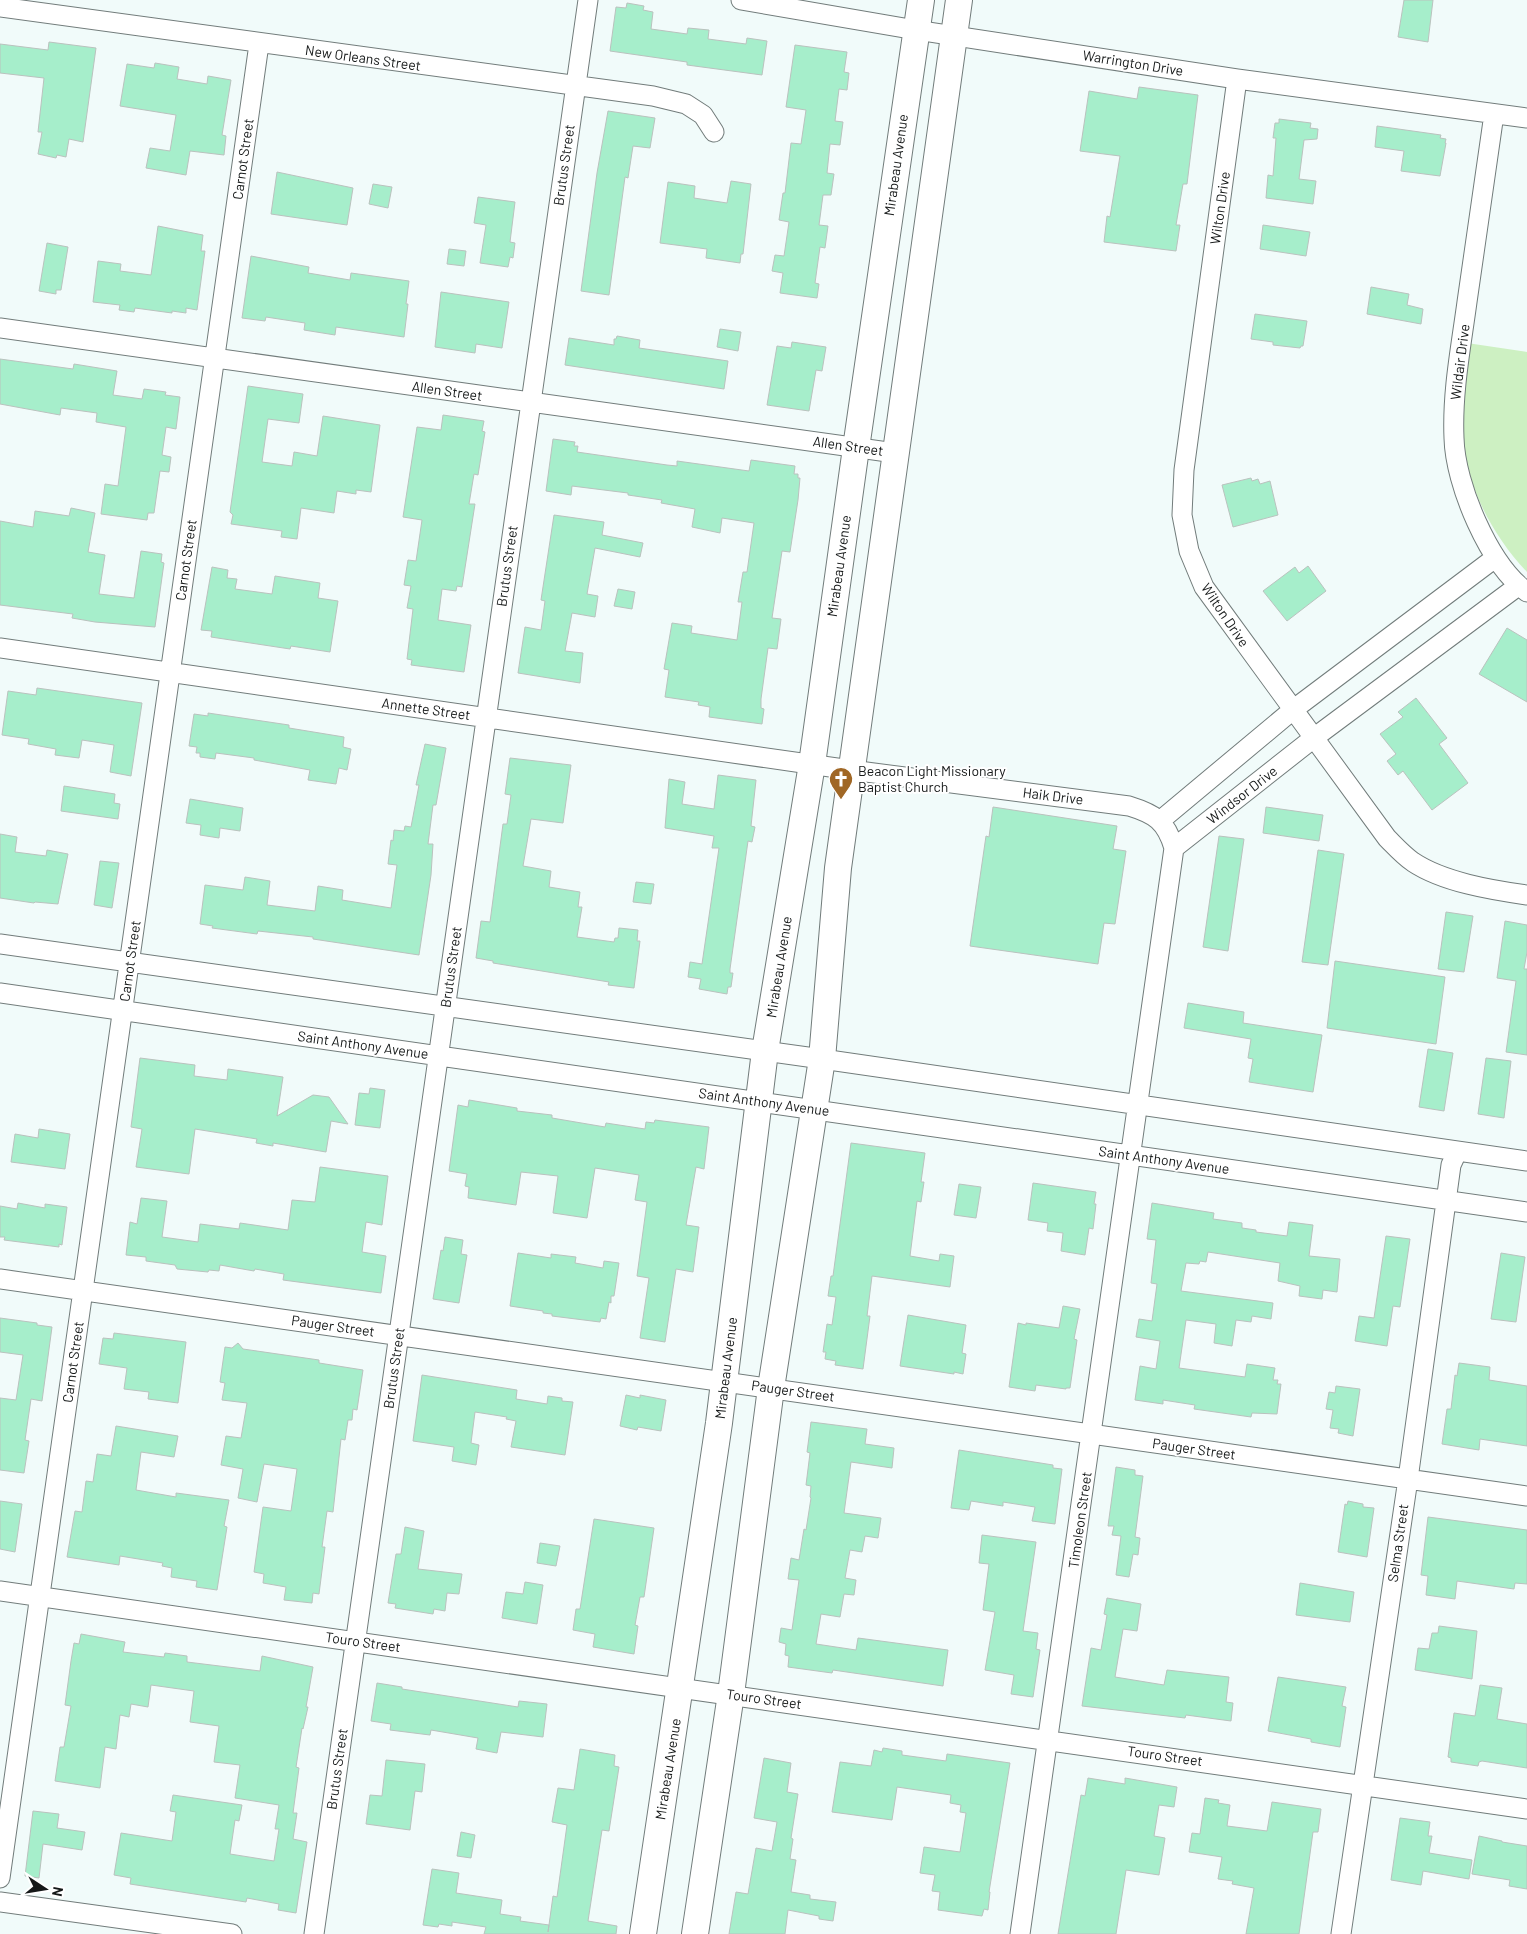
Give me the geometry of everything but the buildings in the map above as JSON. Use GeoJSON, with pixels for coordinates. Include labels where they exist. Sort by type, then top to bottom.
{"type":"FeatureCollection","features":[{"type":"Feature","properties":{"kind":"street","name":"Brutus Street"},"geometry":{"type":"LineString","coordinates":[[314,1934],[588,0]]}},
{"type":"Feature","properties":{"kind":"street","name":"Warrington Drive"},"geometry":{"type":"LineString","coordinates":[[741,0],[916,30],[1237,79],[1527,118]]}},
{"type":"Feature","properties":{"kind":"street","name":"Mirabeau Avenue"},"geometry":{"type":"LineString","coordinates":[[643,1934],[724,1381],[757,1102],[812,764],[921,0]]}},
{"type":"Feature","properties":{"kind":"street"},"geometry":{"type":"LineString","coordinates":[[695,1934],[731,1694],[771,1388],[822,1059],[838,868],[959,0]]}},
{"type":"Feature","properties":{"kind":"street","name":"New Orleans Street"},"geometry":{"type":"LineString","coordinates":[[0,7],[260,44],[653,96],[686,104],[703,115],[714,132]]}},
{"type":"Feature","properties":{"kind":"street","name":"Carnot Street"},"geometry":{"type":"LineString","coordinates":[[0,1878],[260,44]]}},
{"type":"Feature","properties":{"kind":"street","name":"Wilton Drive"},"geometry":{"type":"LineString","coordinates":[[1237,79],[1184,470],[1182,515],[1189,551],[1204,587],[1387,838],[1412,862],[1440,875],[1502,892],[1527,895]]}},
{"type":"Feature","properties":{"kind":"street","name":"Wildair Drive"},"geometry":{"type":"LineString","coordinates":[[1494,114],[1456,378],[1454,440],[1459,469],[1477,524],[1495,558],[1522,589]]}},
{"type":"Feature","properties":{"kind":"street","name":"Allen Street"},"geometry":{"type":"LineString","coordinates":[[0,328],[895,453]]}},
{"type":"Feature","properties":{"kind":"street"},"geometry":{"type":"LineString","coordinates":[[1137,1105],[1174,848],[1161,820],[1294,709],[1495,558]]}},
{"type":"Feature","properties":{"kind":"street","name":"Windsor Drive"},"geometry":{"type":"LineString","coordinates":[[1174,848],[1315,737],[1522,589]]}},
{"type":"Feature","properties":{"kind":"street","name":"Annette Street"},"geometry":{"type":"LineString","coordinates":[[0,648],[851,770]]}},
{"type":"Feature","properties":{"kind":"street","name":"Haik Drive"},"geometry":{"type":"LineString","coordinates":[[851,770],[1129,806],[1150,812],[1161,820]]}},
{"type":"Feature","properties":{"kind":"street"},"geometry":{"type":"LineString","coordinates":[[0,944],[822,1059],[1527,1161]]}},
{"type":"Feature","properties":{"kind":"street","name":"Saint Anthony Avenue"},"geometry":{"type":"LineString","coordinates":[[0,993],[1527,1212]]}},
{"type":"Feature","properties":{"kind":"street","name":"Timoleon Street"},"geometry":{"type":"LineString","coordinates":[[1020,1934],[1137,1105]]}},
{"type":"Feature","properties":{"kind":"street","name":"Selma Street"},"geometry":{"type":"LineString","coordinates":[[1342,1934],[1451,1165],[1457,1152]]}},
{"type":"Feature","properties":{"kind":"street","name":"Pauger Street"},"geometry":{"type":"LineString","coordinates":[[0,1279],[1527,1496]]}},
{"type":"Feature","properties":{"kind":"street","name":"Touro Street"},"geometry":{"type":"LineString","coordinates":[[0,1591],[1527,1809]]}},
{"type":"Feature","properties":{"kind":"street"},"geometry":{"type":"LineString","coordinates":[[0,1902],[232,1934]]}},
{"type":"Feature","properties":{"kind":"green space"},"geometry":{"type":"Polygon","coordinates":[[[1467,343],[1527,352],[1527,572],[1513,556],[1489,521],[1472,482],[1466,462],[1462,420],[1467,343]]]}},
{"type":"Feature","properties":{"kind":"place","name":"Beacon Light Missionary Baptist Church"},"geometry":{"type":"Point","coordinates":[841,800]}}]}
